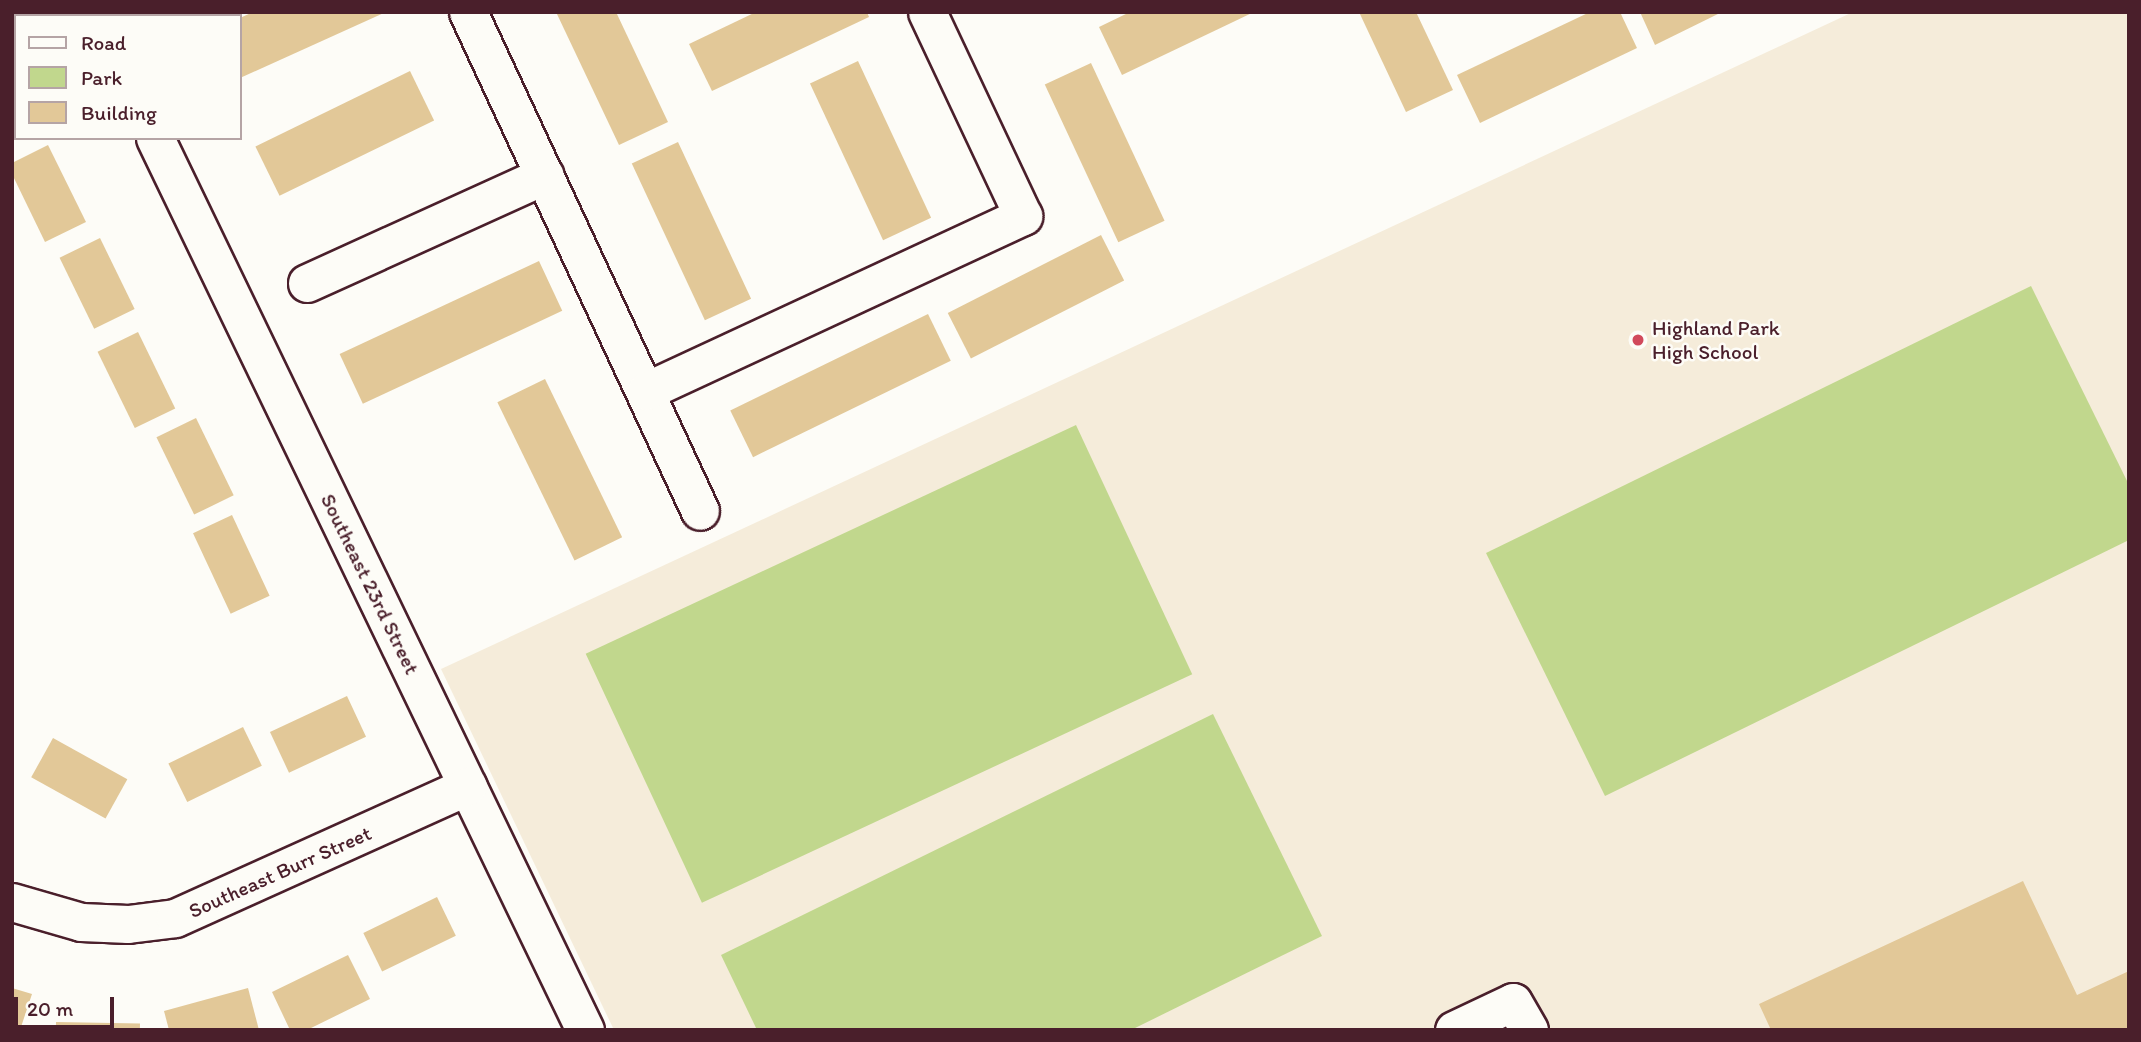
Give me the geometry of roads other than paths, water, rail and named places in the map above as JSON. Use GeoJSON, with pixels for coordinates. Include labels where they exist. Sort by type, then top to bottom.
{"type":"FeatureCollection","features":[{"type":"Feature","properties":{"kind":"street"},"geometry":{"type":"LineString","coordinates":[[468,12],[700,511]]}},
{"type":"Feature","properties":{"kind":"street"},"geometry":{"type":"LineString","coordinates":[[646,391],[1023,216],[937,16]]}},
{"type":"Feature","properties":{"kind":"street","name":"Southeast 23rd Street"},"geometry":{"type":"LineString","coordinates":[[156,140],[585,1030]]}},
{"type":"Feature","properties":{"kind":"street"},"geometry":{"type":"LineString","coordinates":[[307,283],[545,175]]}},
{"type":"Feature","properties":{"kind":"street","name":"Southeast Burr Street"},"geometry":{"type":"LineString","coordinates":[[28,908],[81,922],[128,924],[195,913],[468,786]]}},
{"type":"Feature","properties":{"kind":"street"},"geometry":{"type":"LineString","coordinates":[[1454,1030],[1514,1002],[1529,1030]]}},
{"type":"Feature","properties":{"kind":"place","name":"Highland Park High School"},"geometry":{"type":"Point","coordinates":[1638,340]}}]}
